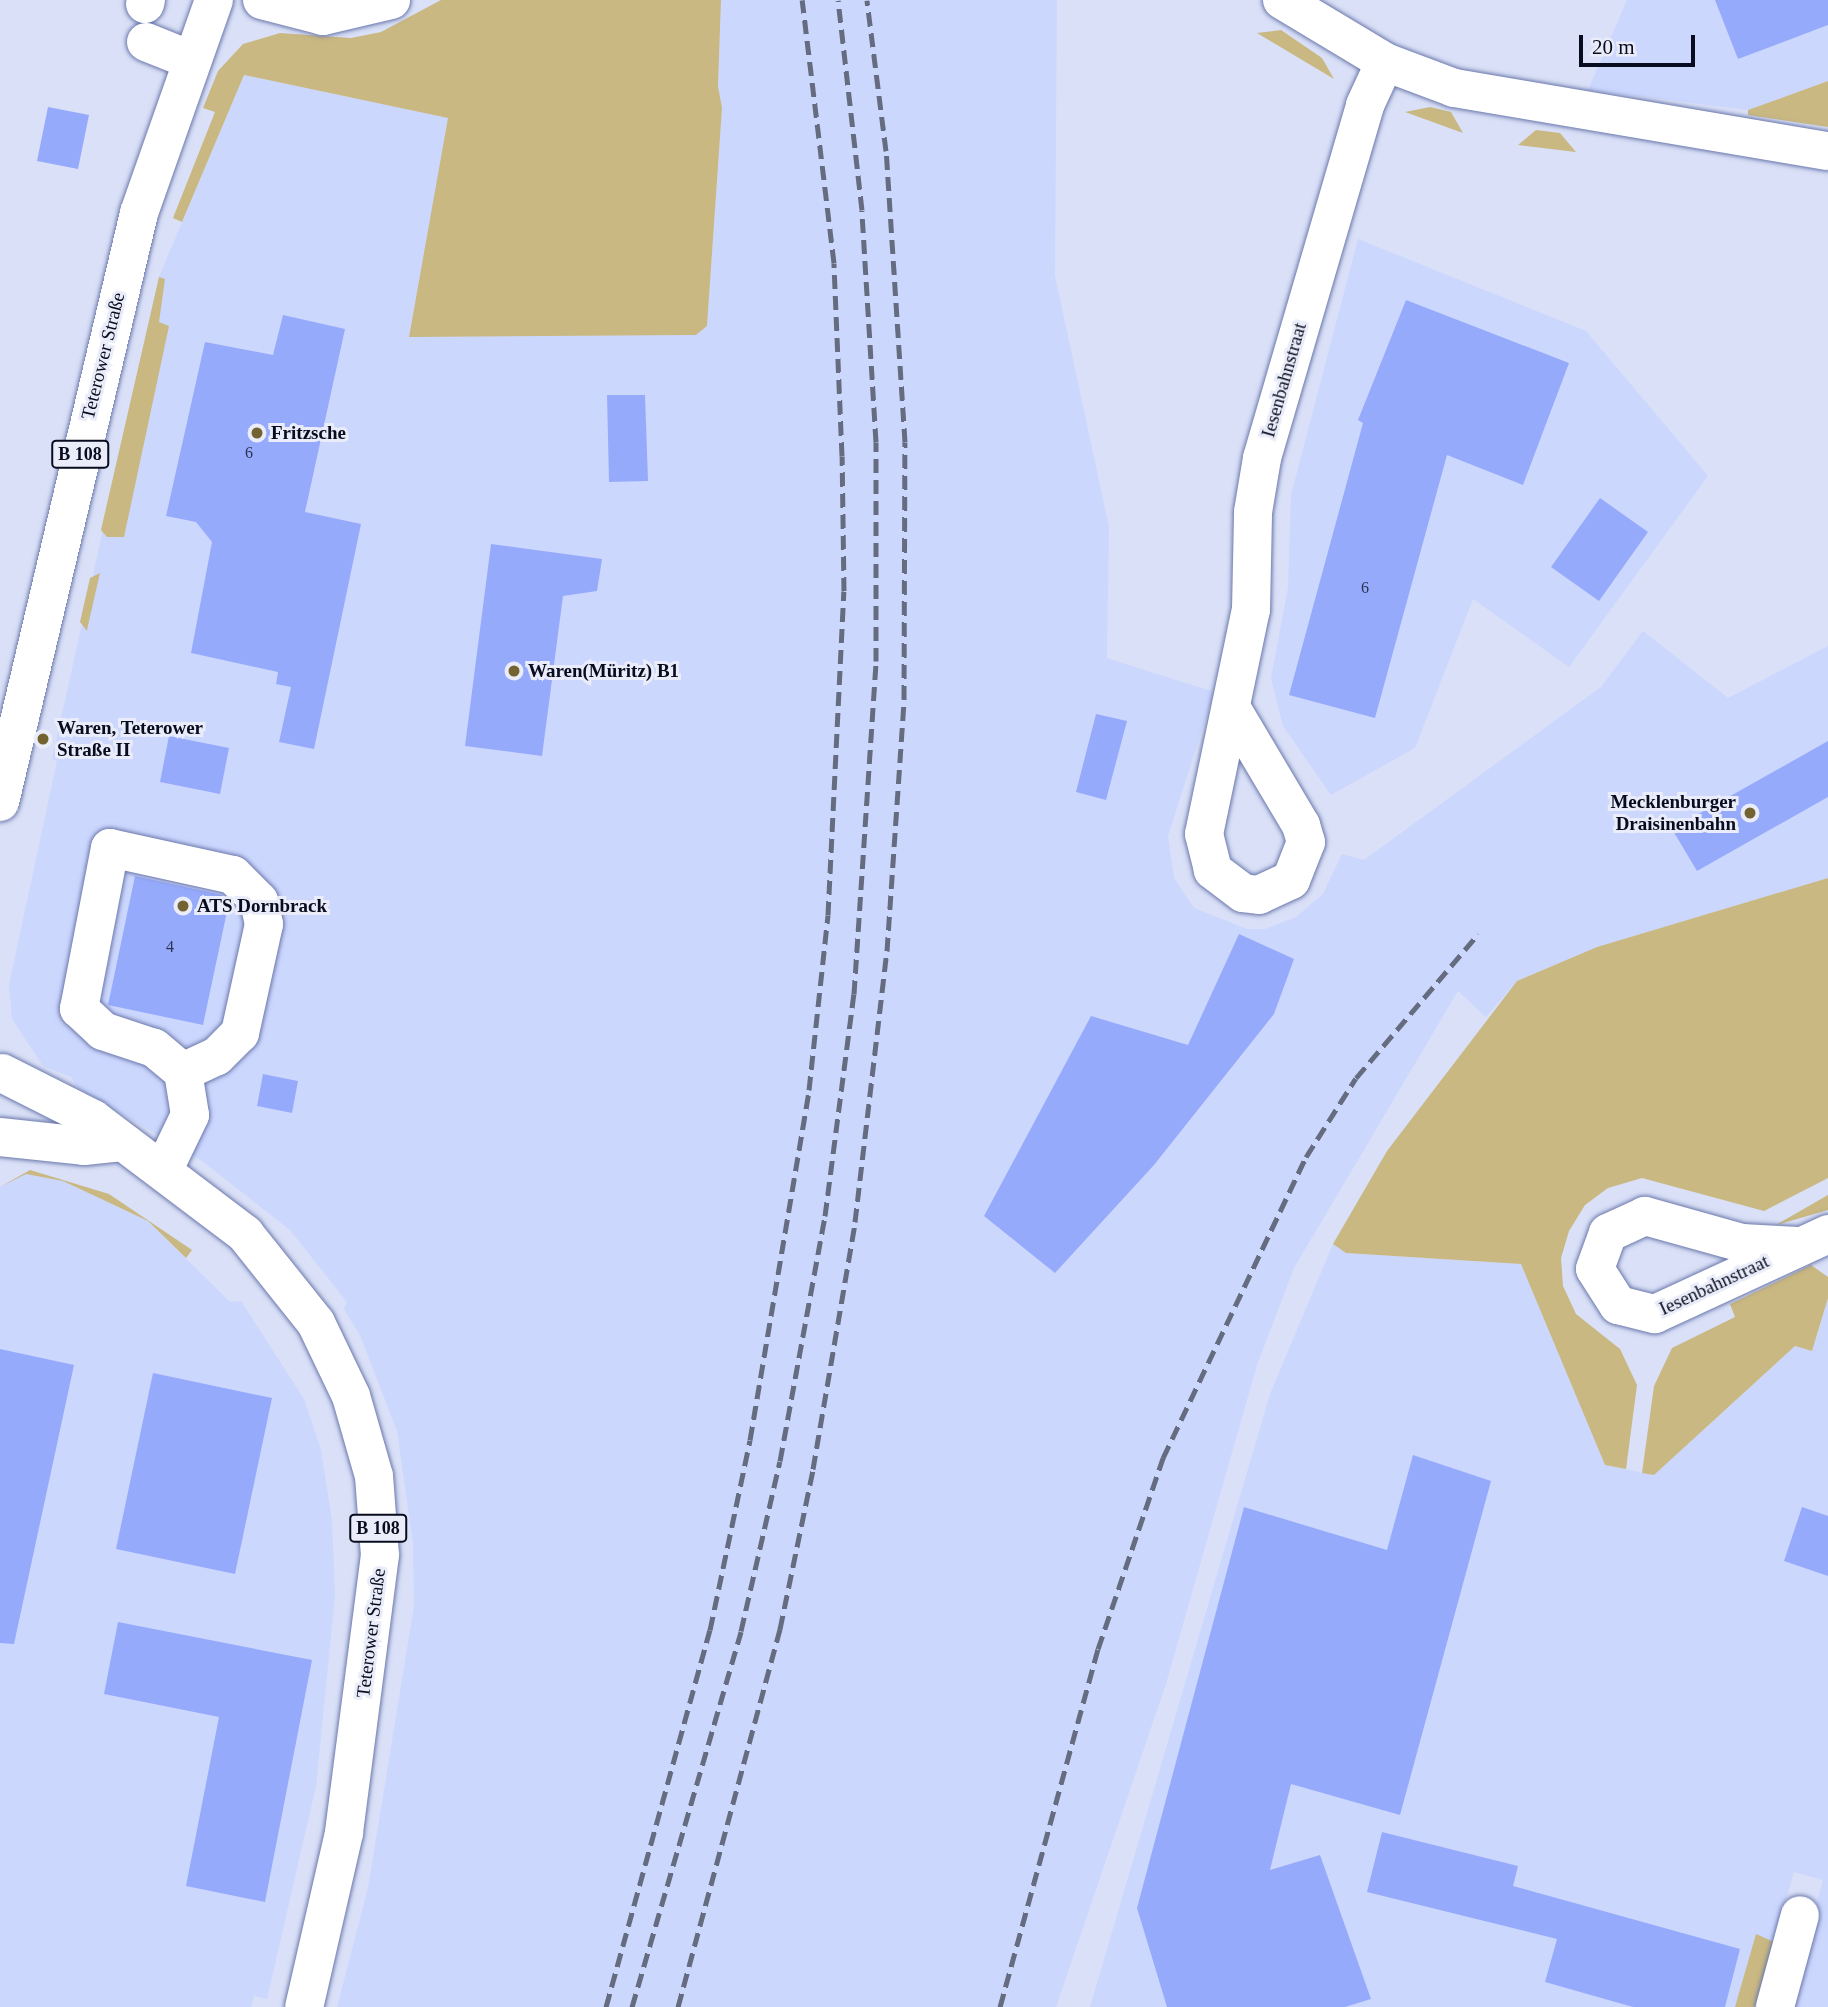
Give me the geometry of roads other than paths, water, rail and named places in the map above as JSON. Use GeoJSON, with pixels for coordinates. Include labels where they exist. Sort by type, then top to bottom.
{"type":"FeatureCollection","features":[{"type":"Feature","properties":{"kind":"main road","name":"Teterower Straße"},"geometry":{"type":"LineString","coordinates":[[0,802],[136,225],[214,0]]}},
{"type":"Feature","properties":{"kind":"main road"},"geometry":{"type":"LineString","coordinates":[[262,0],[323,16],[390,0]]}},
{"type":"Feature","properties":{"kind":"main road"},"geometry":{"type":"LineString","coordinates":[[1282,0],[1385,62],[1501,99],[1828,150]]}},
{"type":"Feature","properties":{"kind":"main road"},"geometry":{"type":"LineString","coordinates":[[146,42],[191,60]]}},
{"type":"Feature","properties":{"kind":"main road","name":"Iesenbahnstraat"},"geometry":{"type":"LineString","coordinates":[[1232,709],[1251,610],[1253,512],[1262,458],[1365,105],[1385,62]]}},
{"type":"Feature","properties":{"kind":"main road"},"geometry":{"type":"LineString","coordinates":[[164,1169],[190,1115],[183,1072],[154,1048],[103,1031],[79,1009],[77,994],[110,848],[233,875],[260,901],[264,924],[240,1033],[217,1056],[183,1072]]}},
{"type":"Feature","properties":{"kind":"main road","name":"Teterower Straße"},"geometry":{"type":"LineString","coordinates":[[0,1117],[1,1070],[93,1119],[120,1142],[164,1169],[245,1234],[290,1284],[335,1356],[374,1476],[380,1555],[371,1650],[344,1833],[304,2007]]}},
{"type":"Feature","properties":{"kind":"main road"},"geometry":{"type":"LineString","coordinates":[[0,1137],[84,1146],[120,1142]]}},
{"type":"Feature","properties":{"kind":"main road"},"geometry":{"type":"LineString","coordinates":[[1775,2007],[1800,1915]]}},
{"type":"Feature","properties":{"kind":"railway"},"geometry":{"type":"LineString","coordinates":[[606,2007],[710,1630],[750,1440],[809,1090],[828,915],[844,591],[842,456],[834,263],[802,0]]}},
{"type":"Feature","properties":{"kind":"railway"},"geometry":{"type":"LineString","coordinates":[[632,2007],[741,1631],[780,1461],[825,1216],[854,994],[876,661],[876,442],[862,210],[838,0]]}},
{"type":"Feature","properties":{"kind":"railway"},"geometry":{"type":"LineString","coordinates":[[678,2007],[780,1629],[813,1469],[855,1222],[887,951],[904,699],[905,442],[886,151],[867,0]]}},
{"type":"Feature","properties":{"kind":"railway"},"geometry":{"type":"LineString","coordinates":[[1000,2007],[1098,1649],[1163,1458],[1306,1157],[1356,1078],[1478,934]]}},
{"type":"Feature","properties":{"kind":"place","name":"Fritzsche"},"geometry":{"type":"Point","coordinates":[257,433]}},
{"type":"Feature","properties":{"kind":"place","name":"Waren(Müritz) B1"},"geometry":{"type":"Point","coordinates":[514,671]}},
{"type":"Feature","properties":{"kind":"place","name":"Waren, Teterower Straße II"},"geometry":{"type":"Point","coordinates":[43,739]}},
{"type":"Feature","properties":{"kind":"place","name":"Mecklenburger Draisinenbahn"},"geometry":{"type":"Point","coordinates":[1750,813]}},
{"type":"Feature","properties":{"kind":"place","name":"ATS Dornbrack"},"geometry":{"type":"Point","coordinates":[183,906]}}]}
